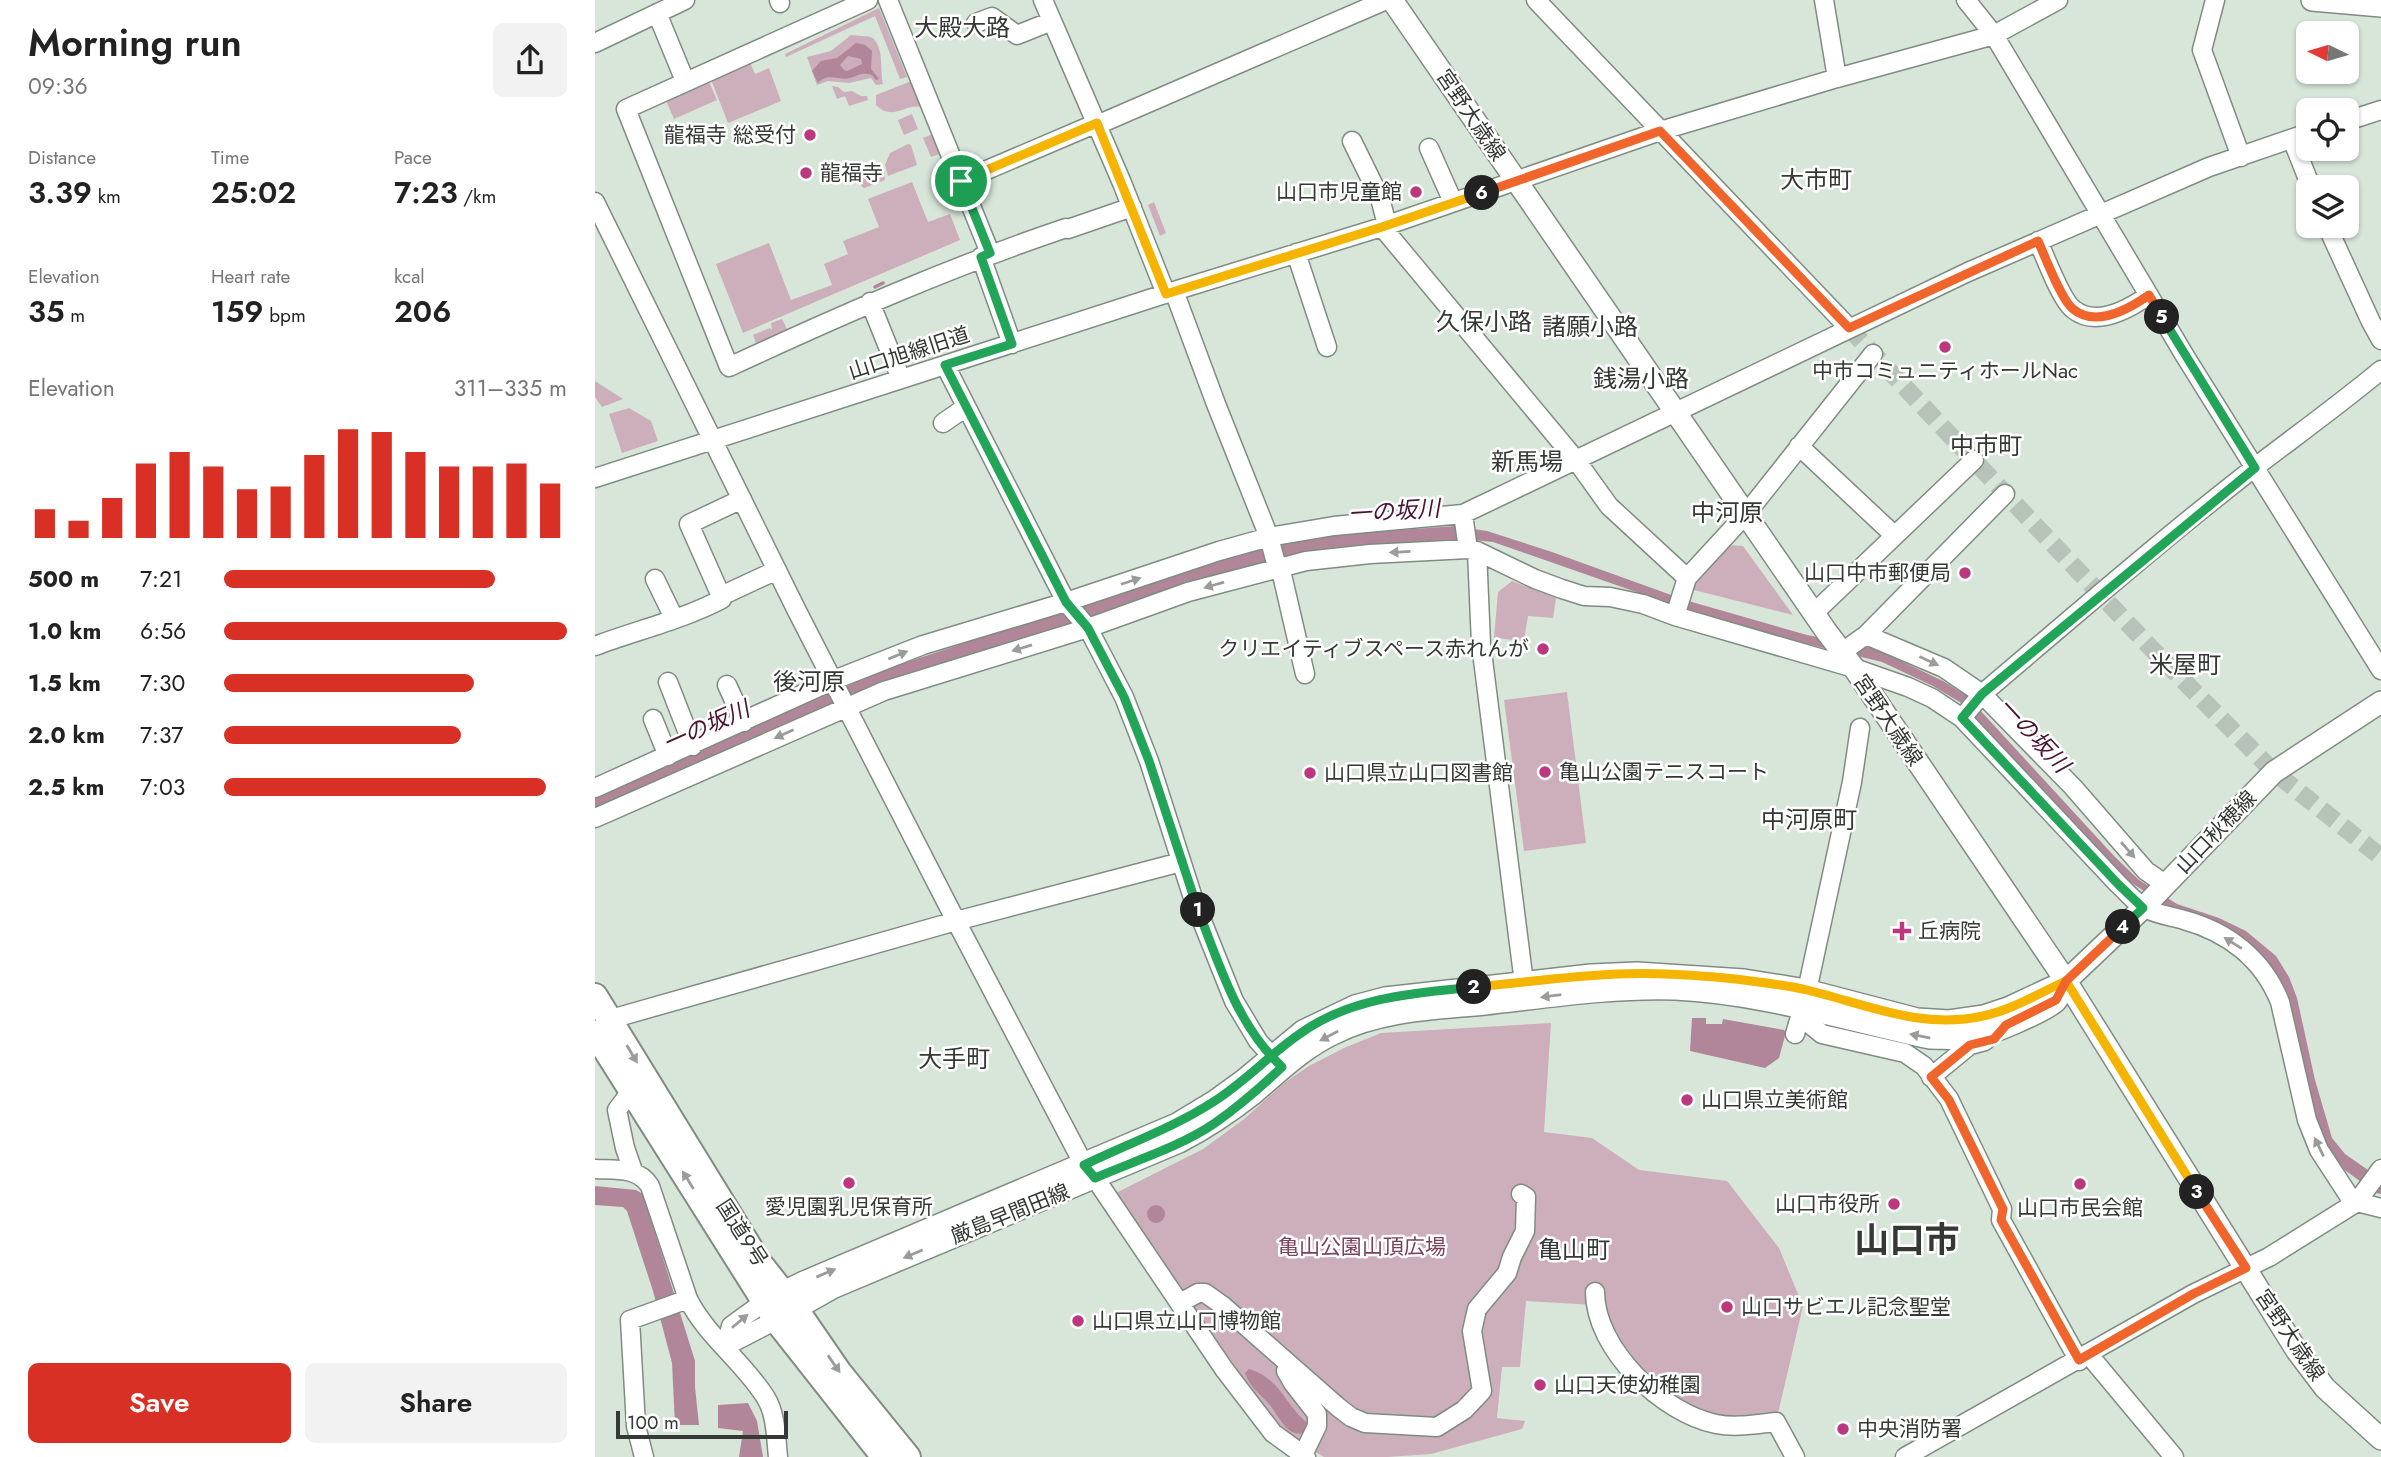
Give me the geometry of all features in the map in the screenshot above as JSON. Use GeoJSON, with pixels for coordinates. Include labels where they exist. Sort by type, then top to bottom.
{"type":"FeatureCollection","features":[{"type":"Feature","properties":{"kind":"highway","name":"国道9号"},"geometry":{"type":"LineString","coordinates":[[595,996],[603,1026],[632,1090],[884,1457]]}},
{"type":"Feature","properties":{"kind":"highway","name":"国道9号"},"geometry":{"type":"LineString","coordinates":[[603,1026],[758,1261],[779,1305],[839,1372],[908,1457]]}},
{"type":"Feature","properties":{"kind":"main road","name":"宮野大歳線"},"geometry":{"type":"LineString","coordinates":[[1392,0],[1814,613],[1850,647],[2066,981],[2297,1351],[2325,1388],[2381,1439]]}},
{"type":"Feature","properties":{"kind":"main road"},"geometry":{"type":"LineString","coordinates":[[2312,0],[2381,6]]}},
{"type":"Feature","properties":{"kind":"main road","name":"山口秋穂線"},"geometry":{"type":"LineString","coordinates":[[2066,981],[2143,908],[2274,772],[2381,702]]}},
{"type":"Feature","properties":{"kind":"main road","name":"厳島早間田線"},"geometry":{"type":"LineString","coordinates":[[1276,1061],[1303,1031],[1356,1006],[1414,993],[1591,975],[1637,973],[1744,980],[1801,1012],[1887,1013],[1917,1019],[1949,1021],[1984,1016],[2008,1008],[2066,981]]}},
{"type":"Feature","properties":{"kind":"main road","name":"厳島早間田線"},"geometry":{"type":"LineString","coordinates":[[779,1305],[832,1288],[1090,1171],[1186,1118],[1276,1061],[1364,1020],[1403,1012],[1590,991],[1677,989],[1718,993],[1930,1038],[1974,1037],[2006,1025],[2056,1000],[2066,981]]}},
{"type":"Feature","properties":{"kind":"street"},"geometry":{"type":"LineString","coordinates":[[595,43],[685,0]]}},
{"type":"Feature","properties":{"kind":"street"},"geometry":{"type":"LineString","coordinates":[[868,0],[627,109],[729,367],[870,302],[986,255],[1132,207]]}},
{"type":"Feature","properties":{"kind":"street"},"geometry":{"type":"LineString","coordinates":[[888,0],[961,181],[1012,344]]}},
{"type":"Feature","properties":{"kind":"street"},"geometry":{"type":"LineString","coordinates":[[1043,0],[1170,292],[1270,539],[1305,674]]}},
{"type":"Feature","properties":{"kind":"street"},"geometry":{"type":"LineString","coordinates":[[961,181],[1030,142],[1097,124],[1386,0]]}},
{"type":"Feature","properties":{"kind":"street"},"geometry":{"type":"LineString","coordinates":[[1536,0],[1849,328]]}},
{"type":"Feature","properties":{"kind":"street"},"geometry":{"type":"LineString","coordinates":[[1824,0],[1837,78]]}},
{"type":"Feature","properties":{"kind":"street"},"geometry":{"type":"LineString","coordinates":[[1966,0],[1994,35],[2149,295],[2381,670]]}},
{"type":"Feature","properties":{"kind":"street","name":"山口旭線旧道"},"geometry":{"type":"LineString","coordinates":[[595,478],[1170,292],[1385,226],[1660,131],[1994,35],[2058,0]]}},
{"type":"Feature","properties":{"kind":"street"},"geometry":{"type":"LineString","coordinates":[[2214,0],[2202,50],[2241,157]]}},
{"type":"Feature","properties":{"kind":"street"},"geometry":{"type":"LineString","coordinates":[[657,13],[685,81]]}},
{"type":"Feature","properties":{"kind":"street"},"geometry":{"type":"LineString","coordinates":[[976,23],[992,16],[1017,35],[1052,21]]}},
{"type":"Feature","properties":{"kind":"street"},"geometry":{"type":"LineString","coordinates":[[2359,117],[2381,110]]}},
{"type":"Feature","properties":{"kind":"street"},"geometry":{"type":"LineString","coordinates":[[595,818],[841,693],[923,645],[1068,604],[1270,539],[1334,526],[1463,517],[1675,411],[2038,241],[2209,167],[2296,137]]}},
{"type":"Feature","properties":{"kind":"street"},"geometry":{"type":"LineString","coordinates":[[1352,141],[1381,198],[1385,226],[1576,460],[1609,506],[1685,585]]}},
{"type":"Feature","properties":{"kind":"street"},"geometry":{"type":"LineString","coordinates":[[1429,148],[1453,202]]}},
{"type":"Feature","properties":{"kind":"street"},"geometry":{"type":"LineString","coordinates":[[595,202],[711,440],[956,921],[1090,1171],[1224,1369],[1273,1433],[1305,1456],[1317,1426],[1318,1414],[1293,1383],[1285,1369],[1287,1363]]}},
{"type":"Feature","properties":{"kind":"street"},"geometry":{"type":"LineString","coordinates":[[2332,238],[2381,340]]}},
{"type":"Feature","properties":{"kind":"street"},"geometry":{"type":"LineString","coordinates":[[2038,241],[2073,309],[2092,317],[2109,316],[2149,295]]}},
{"type":"Feature","properties":{"kind":"street"},"geometry":{"type":"LineString","coordinates":[[1296,253],[1327,347]]}},
{"type":"Feature","properties":{"kind":"street"},"geometry":{"type":"LineString","coordinates":[[870,302],[901,379]]}},
{"type":"Feature","properties":{"kind":"street"},"geometry":{"type":"LineString","coordinates":[[1676,614],[1685,585],[1746,514],[1873,354]]}},
{"type":"Feature","properties":{"kind":"street"},"geometry":{"type":"LineString","coordinates":[[945,365],[1068,604],[1086,626],[1124,697],[1149,761],[1181,862],[1234,1001],[1258,1041],[1276,1061]]}},
{"type":"Feature","properties":{"kind":"street"},"geometry":{"type":"LineString","coordinates":[[1962,718],[1980,696],[2255,468],[2326,416],[2381,370]]}},
{"type":"Feature","properties":{"kind":"street"},"geometry":{"type":"LineString","coordinates":[[943,423],[966,407]]}},
{"type":"Feature","properties":{"kind":"street"},"geometry":{"type":"LineString","coordinates":[[1799,446],[1894,535]]}},
{"type":"Feature","properties":{"kind":"street"},"geometry":{"type":"LineString","coordinates":[[1814,613],[1974,460]]}},
{"type":"Feature","properties":{"kind":"street"},"geometry":{"type":"LineString","coordinates":[[1850,647],[2005,495]]}},
{"type":"Feature","properties":{"kind":"street"},"geometry":{"type":"LineString","coordinates":[[672,532],[742,499]]}},
{"type":"Feature","properties":{"kind":"street"},"geometry":{"type":"LineString","coordinates":[[1463,517],[1471,548],[1524,983]]}},
{"type":"Feature","properties":{"kind":"street"},"geometry":{"type":"LineString","coordinates":[[595,646],[699,611],[722,599],[690,525]]}},
{"type":"Feature","properties":{"kind":"street"},"geometry":{"type":"LineString","coordinates":[[595,788],[744,722],[841,693],[942,673],[1278,565],[1370,554],[1471,548],[1535,579],[1584,596],[1611,597],[1676,614],[1944,668],[1980,696],[2073,787],[2097,840],[2143,908],[2210,930],[2238,945],[2260,965],[2273,984],[2280,1002],[2307,1120],[2319,1150],[2349,1196],[2381,1208]]}},
{"type":"Feature","properties":{"kind":"street"},"geometry":{"type":"LineString","coordinates":[[720,596],[777,570]]}},
{"type":"Feature","properties":{"kind":"street"},"geometry":{"type":"LineString","coordinates":[[655,579],[674,618]]}},
{"type":"Feature","properties":{"kind":"street"},"geometry":{"type":"LineString","coordinates":[[1850,647],[1962,718],[2097,840],[2165,884]]}},
{"type":"Feature","properties":{"kind":"street"},"geometry":{"type":"LineString","coordinates":[[668,682],[693,746]]}},
{"type":"Feature","properties":{"kind":"street"},"geometry":{"type":"LineString","coordinates":[[727,685],[744,722]]}},
{"type":"Feature","properties":{"kind":"street"},"geometry":{"type":"LineString","coordinates":[[653,719],[669,757]]}},
{"type":"Feature","properties":{"kind":"street"},"geometry":{"type":"LineString","coordinates":[[1860,728],[1852,782],[1801,1012],[1822,1034],[1905,1054],[1924,1066],[1949,1100],[2003,1209],[2001,1220],[2084,1358],[2174,1457]]}},
{"type":"Feature","properties":{"kind":"street"},"geometry":{"type":"LineString","coordinates":[[603,1026],[956,921],[1181,862]]}},
{"type":"Feature","properties":{"kind":"street"},"geometry":{"type":"LineString","coordinates":[[1931,1077],[1970,1045],[1994,1039],[2006,1025]]}},
{"type":"Feature","properties":{"kind":"street"},"geometry":{"type":"LineString","coordinates":[[632,1090],[617,1110],[633,1171]]}},
{"type":"Feature","properties":{"kind":"street"},"geometry":{"type":"LineString","coordinates":[[595,1169],[633,1171],[645,1177],[684,1300],[705,1327],[726,1346],[767,1398],[772,1413],[778,1457]]}},
{"type":"Feature","properties":{"kind":"street"},"geometry":{"type":"LineString","coordinates":[[1905,1457],[2193,1294],[2269,1257],[2360,1199],[2379,1172]]}},
{"type":"Feature","properties":{"kind":"street"},"geometry":{"type":"LineString","coordinates":[[1180,1303],[1198,1293],[1205,1293],[1351,1418],[1365,1423],[1437,1427],[1453,1419],[1482,1391],[1472,1331],[1477,1309],[1507,1273],[1525,1231],[1526,1197],[1521,1194]]}},
{"type":"Feature","properties":{"kind":"street"},"geometry":{"type":"LineString","coordinates":[[1595,1292],[1595,1306],[1612,1345],[1623,1364],[1643,1382],[1679,1409],[1713,1423],[1735,1427],[1776,1422],[1795,1457]]}},
{"type":"Feature","properties":{"kind":"street"},"geometry":{"type":"LineString","coordinates":[[644,1457],[636,1426],[630,1320],[684,1300]]}},
{"type":"Feature","properties":{"kind":"street"},"geometry":{"type":"LineString","coordinates":[[726,1346],[779,1305]]}},
{"type":"Feature","properties":{"kind":"green space"},"geometry":{"type":"Polygon","coordinates":[[[879,8],[907,77],[900,79],[875,16],[786,57],[785,54],[879,8]]]}},
{"type":"Feature","properties":{"kind":"green space"},"geometry":{"type":"Polygon","coordinates":[[[851,35],[874,39],[880,55],[883,84],[876,85],[871,78],[849,83],[828,81],[817,85],[807,57],[831,51],[851,35]]]}},
{"type":"Feature","properties":{"kind":"green space"},"geometry":{"type":"Polygon","coordinates":[[[749,60],[755,74],[769,68],[781,101],[728,123],[710,77],[749,60]]]}},
{"type":"Feature","properties":{"kind":"green space"},"geometry":{"type":"Polygon","coordinates":[[[707,77],[717,100],[674,119],[664,96],[707,77]]]}},
{"type":"Feature","properties":{"kind":"green space"},"geometry":{"type":"Polygon","coordinates":[[[914,80],[923,107],[888,112],[876,105],[876,95],[914,80]]]}},
{"type":"Feature","properties":{"kind":"green space"},"geometry":{"type":"Polygon","coordinates":[[[832,86],[844,92],[852,91],[867,96],[868,100],[849,106],[845,96],[837,99],[832,86]]]}},
{"type":"Feature","properties":{"kind":"green space"},"geometry":{"type":"Polygon","coordinates":[[[912,114],[918,129],[904,135],[898,120],[912,114]]]}},
{"type":"Feature","properties":{"kind":"green space"},"geometry":{"type":"Polygon","coordinates":[[[935,133],[943,153],[931,157],[923,138],[935,133]]]}},
{"type":"Feature","properties":{"kind":"green space"},"geometry":{"type":"Polygon","coordinates":[[[911,145],[917,165],[888,176],[885,165],[890,153],[911,145]]]}},
{"type":"Feature","properties":{"kind":"green space"},"geometry":{"type":"Polygon","coordinates":[[[873,166],[884,170],[885,180],[864,188],[861,173],[865,168],[873,166]]]}},
{"type":"Feature","properties":{"kind":"green space"},"geometry":{"type":"Polygon","coordinates":[[[912,182],[928,222],[950,214],[960,240],[743,333],[716,264],[769,243],[791,300],[832,285],[824,264],[848,254],[843,241],[879,227],[868,199],[912,182]]]}},
{"type":"Feature","properties":{"kind":"green space"},"geometry":{"type":"Polygon","coordinates":[[[1154,202],[1166,233],[1160,236],[1148,205],[1154,202]]]}},
{"type":"Feature","properties":{"kind":"green space"},"geometry":{"type":"Polygon","coordinates":[[[782,319],[788,331],[756,343],[753,335],[770,328],[772,330],[771,323],[782,319]]]}},
{"type":"Feature","properties":{"kind":"green space"},"geometry":{"type":"Polygon","coordinates":[[[595,381],[623,399],[602,407],[595,397],[595,381]]]}},
{"type":"Feature","properties":{"kind":"green space"},"geometry":{"type":"Polygon","coordinates":[[[629,408],[651,421],[658,441],[622,453],[609,414],[629,408]]]}},
{"type":"Feature","properties":{"kind":"green space"},"geometry":{"type":"Polygon","coordinates":[[[1729,545],[1743,546],[1793,615],[1690,589],[1729,545]]]}},
{"type":"Feature","properties":{"kind":"green space"},"geometry":{"type":"Polygon","coordinates":[[[1512,581],[1556,598],[1553,618],[1528,616],[1524,641],[1494,638],[1498,592],[1512,581]]]}},
{"type":"Feature","properties":{"kind":"green space","name":"亀山公園テニスコート"},"geometry":{"type":"Polygon","coordinates":[[[1567,692],[1586,843],[1524,851],[1504,700],[1567,692]]]}},
{"type":"Feature","properties":{"kind":"green space","name":"亀山公園山頂広場"},"geometry":{"type":"Polygon","coordinates":[[[1551,1023],[1544,1132],[1592,1138],[1639,1170],[1727,1181],[1779,1248],[1803,1306],[1776,1422],[1713,1423],[1643,1382],[1594,1305],[1526,1301],[1520,1367],[1502,1367],[1497,1418],[1525,1421],[1522,1429],[1431,1454],[1387,1457],[1324,1457],[1280,1432],[1116,1193],[1203,1149],[1309,1066],[1381,1033],[1551,1023]]]}},
{"type":"Feature","properties":{"kind":"shaded area"},"geometry":{"type":"Polygon","coordinates":[[[856,43],[865,45],[872,51],[871,69],[879,79],[863,74],[846,79],[830,77],[818,83],[812,71],[821,61],[837,58],[856,43]],[[848,56],[840,65],[847,71],[862,64],[861,59],[848,56]]]}},
{"type":"Feature","properties":{"kind":"shaded area"},"geometry":{"type":"Polygon","coordinates":[[[1455,526],[1487,531],[1685,600],[1807,635],[1876,649],[1943,681],[1967,696],[2139,880],[2177,904],[2219,918],[2246,931],[2276,956],[2289,977],[2297,998],[2315,1080],[2332,1138],[2345,1154],[2381,1179],[2381,1194],[2338,1165],[2331,1157],[2313,1118],[2270,968],[2259,953],[2245,940],[2164,904],[2124,878],[1963,704],[1933,686],[1882,662],[1799,642],[1682,608],[1493,542],[1473,540],[1343,548],[1085,620],[595,811],[595,793],[649,774],[775,716],[895,666],[1208,563],[1260,549],[1332,535],[1455,526]]]}},
{"type":"Feature","properties":{"kind":"shaded area"},"geometry":{"type":"Polygon","coordinates":[[[1692,1018],[1706,1018],[1706,1024],[1722,1024],[1723,1019],[1784,1030],[1786,1032],[1779,1058],[1765,1068],[1690,1051],[1692,1018]]]}},
{"type":"Feature","properties":{"kind":"shaded area"},"geometry":{"type":"Polygon","coordinates":[[[595,1186],[636,1190],[643,1194],[695,1361],[699,1425],[675,1425],[672,1363],[653,1291],[627,1211],[623,1207],[595,1205],[595,1186]]]}},
{"type":"Feature","properties":{"kind":"shaded area"},"geometry":{"type":"Polygon","coordinates":[[[1152,1205],[1160,1205],[1165,1214],[1163,1221],[1152,1223],[1147,1218],[1147,1210],[1152,1205]]]}},
{"type":"Feature","properties":{"kind":"shaded area"},"geometry":{"type":"Polygon","coordinates":[[[1249,1369],[1269,1379],[1276,1386],[1310,1425],[1305,1433],[1298,1434],[1284,1425],[1249,1382],[1245,1373],[1249,1369]]]}},
{"type":"Feature","properties":{"kind":"shaded area"},"geometry":{"type":"Polygon","coordinates":[[[748,1403],[757,1421],[763,1457],[739,1457],[743,1431],[718,1428],[718,1405],[748,1403]]]}},
{"type":"Feature","properties":{"kind":"waterway"},"geometry":{"type":"LineString","coordinates":[[875,287],[883,283]]}},
{"type":"Feature","properties":{"kind":"tunnel"},"geometry":{"type":"LineString","coordinates":[[1849,328],[2150,647],[2274,772],[2381,857]]}},
{"type":"Feature","properties":{"kind":"place","name":"龍福寺 総受付"},"geometry":{"type":"Point","coordinates":[810,135]}},
{"type":"Feature","properties":{"kind":"place","name":"龍福寺"},"geometry":{"type":"Point","coordinates":[806,173]}},
{"type":"Feature","properties":{"kind":"place","name":"山口市児童館"},"geometry":{"type":"Point","coordinates":[1416,192]}},
{"type":"Feature","properties":{"kind":"place","name":"中市コミュニティホールNac"},"geometry":{"type":"Point","coordinates":[1945,347]}},
{"type":"Feature","properties":{"kind":"place","name":"山口中市郵便局"},"geometry":{"type":"Point","coordinates":[1965,573]}},
{"type":"Feature","properties":{"kind":"place","name":"クリエイティブスペース赤れんが"},"geometry":{"type":"Point","coordinates":[1543,649]}},
{"type":"Feature","properties":{"kind":"place","name":"亀山公園テニスコート"},"geometry":{"type":"Point","coordinates":[1545,772]}},
{"type":"Feature","properties":{"kind":"place","name":"山口県立山口図書館"},"geometry":{"type":"Point","coordinates":[1310,773]}},
{"type":"Feature","properties":{"kind":"place","name":"丘病院"},"geometry":{"type":"Point","coordinates":[1902,931]}},
{"type":"Feature","properties":{"kind":"place","name":"山口県立美術館"},"geometry":{"type":"Point","coordinates":[1687,1100]}},
{"type":"Feature","properties":{"kind":"place","name":"愛児園乳児保育所"},"geometry":{"type":"Point","coordinates":[849,1183]}},
{"type":"Feature","properties":{"kind":"place","name":"山口市民会館"},"geometry":{"type":"Point","coordinates":[2080,1184]}},
{"type":"Feature","properties":{"kind":"place","name":"山口市役所"},"geometry":{"type":"Point","coordinates":[1894,1204]}},
{"type":"Feature","properties":{"kind":"place","name":"山口サビエル記念聖堂"},"geometry":{"type":"Point","coordinates":[1727,1307]}},
{"type":"Feature","properties":{"kind":"place","name":"山口県立山口博物館"},"geometry":{"type":"Point","coordinates":[1078,1321]}},
{"type":"Feature","properties":{"kind":"place","name":"山口天使幼稚園"},"geometry":{"type":"Point","coordinates":[1540,1385]}},
{"type":"Feature","properties":{"kind":"place","name":"中央消防署"},"geometry":{"type":"Point","coordinates":[1843,1429]}},
{"type":"Feature","properties":{"kind":"district","name":"大殿大路"},"geometry":{"type":"Point","coordinates":[962,28]}},
{"type":"Feature","properties":{"kind":"district","name":"大市町"},"geometry":{"type":"Point","coordinates":[1816,180]}},
{"type":"Feature","properties":{"kind":"district","name":"久保小路"},"geometry":{"type":"Point","coordinates":[1484,322]}},
{"type":"Feature","properties":{"kind":"district","name":"諸願小路"},"geometry":{"type":"Point","coordinates":[1590,327]}},
{"type":"Feature","properties":{"kind":"district","name":"銭湯小路"},"geometry":{"type":"Point","coordinates":[1641,379]}},
{"type":"Feature","properties":{"kind":"district","name":"中市町"},"geometry":{"type":"Point","coordinates":[1986,446]}},
{"type":"Feature","properties":{"kind":"district","name":"新馬場"},"geometry":{"type":"Point","coordinates":[1527,462]}},
{"type":"Feature","properties":{"kind":"district","name":"中河原"},"geometry":{"type":"Point","coordinates":[1727,513]}},
{"type":"Feature","properties":{"kind":"district","name":"米屋町"},"geometry":{"type":"Point","coordinates":[2185,665]}},
{"type":"Feature","properties":{"kind":"district","name":"後河原"},"geometry":{"type":"Point","coordinates":[809,682]}},
{"type":"Feature","properties":{"kind":"district","name":"中河原町"},"geometry":{"type":"Point","coordinates":[1809,820]}},
{"type":"Feature","properties":{"kind":"district","name":"大手町"},"geometry":{"type":"Point","coordinates":[954,1059]}},
{"type":"Feature","properties":{"kind":"district","name":"山口市"},"geometry":{"type":"Point","coordinates":[1907,1240]}},
{"type":"Feature","properties":{"kind":"district","name":"亀山町"},"geometry":{"type":"Point","coordinates":[1574,1250]}},
{"type":"Feature","properties":{"kind":"route"},"geometry":{"type":"LineString","coordinates":[[961,181],[990,253],[981,257],[1012,344],[945,365],[1066,602],[1088,628],[1124,697],[1149,761],[1194,901],[1224,978],[1234,1001],[1258,1041],[1271,1056],[1282,1067],[1213,1125],[1095,1178],[1084,1165],[1177,1124],[1215,1101],[1244,1080],[1271,1056],[1303,1031],[1356,1006],[1385,998],[1591,975],[1687,975],[1744,980],[1806,990],[1887,1013],[1917,1019],[1949,1021],[1984,1016],[2008,1008],[2066,981],[2246,1268],[2193,1294],[2079,1360],[2001,1220],[2003,1209],[1949,1100],[1931,1077],[1970,1045],[1994,1039],[2006,1025],[2056,1000],[2066,981],[2143,908],[1962,718],[1982,694],[2255,468],[2149,295],[2109,316],[2092,317],[2073,309],[2061,291],[2038,241],[1849,328],[1660,131],[1382,227],[1166,294],[1097,123],[961,181]]}},
{"type":"Feature","properties":{"kind":"water label","name":"一の坂川"},"geometry":{"type":"Point","coordinates":[1394,511]}},
{"type":"Feature","properties":{"kind":"water label","name":"一の坂川"},"geometry":{"type":"Point","coordinates":[706,726]}},
{"type":"Feature","properties":{"kind":"water label","name":"一の坂川"},"geometry":{"type":"Point","coordinates":[2034,735]}}]}
